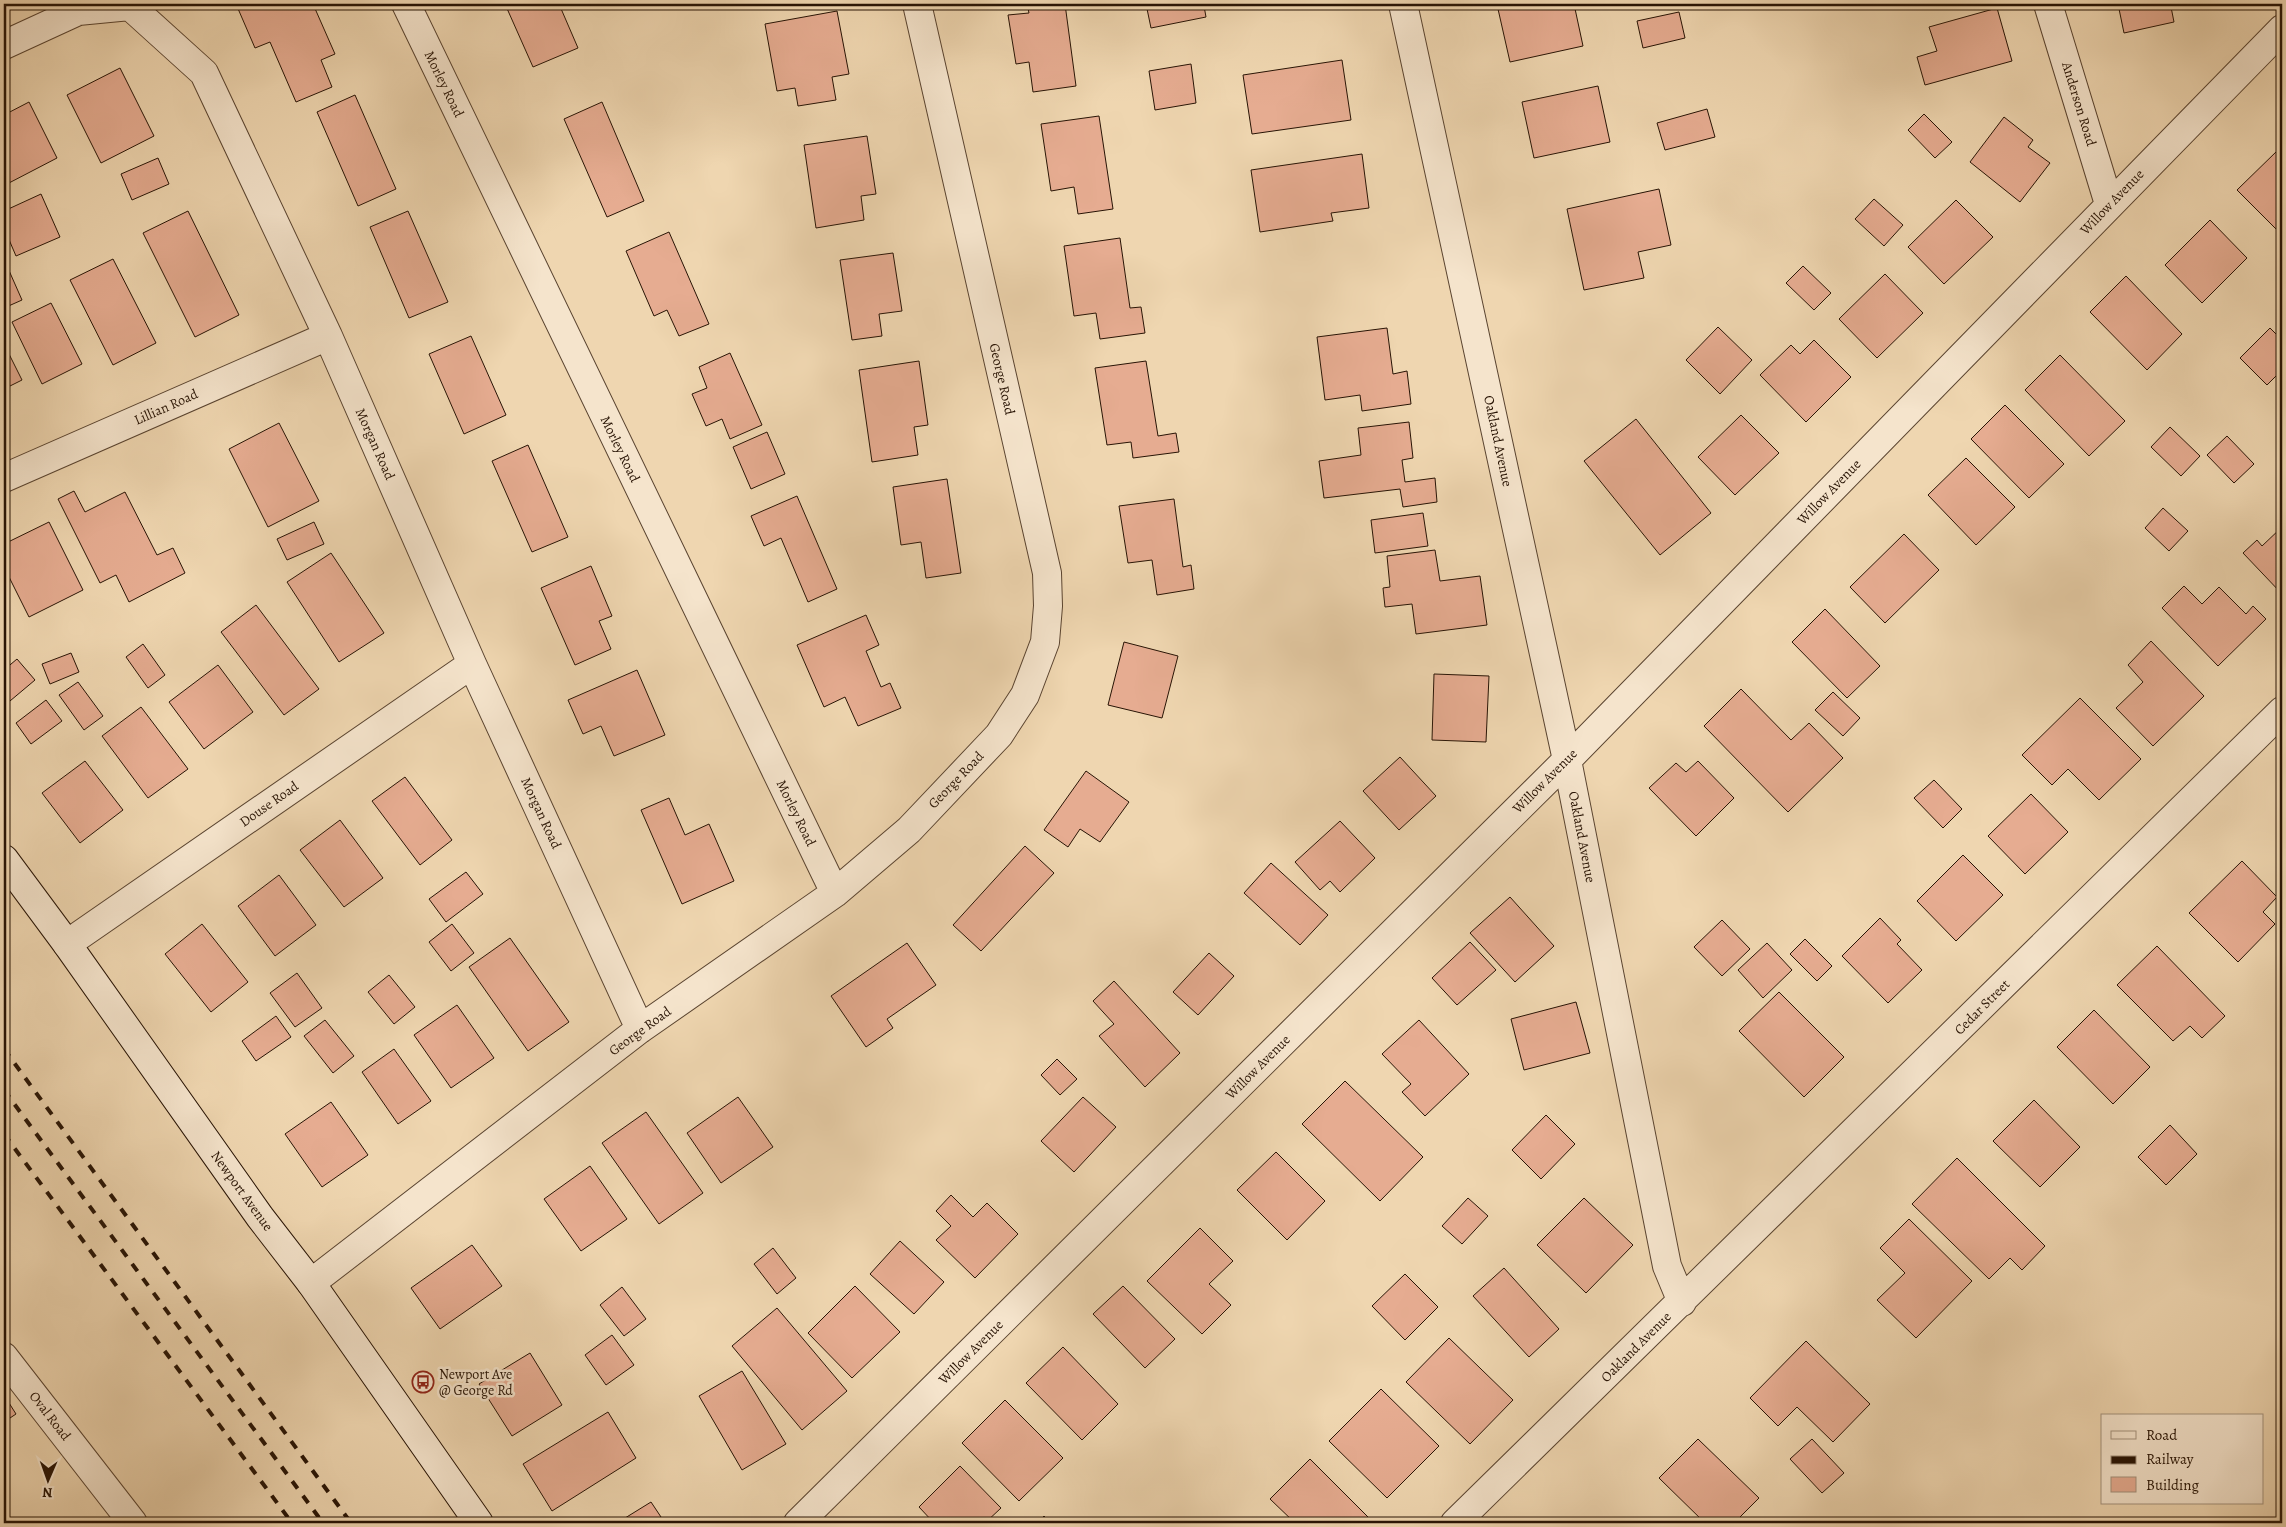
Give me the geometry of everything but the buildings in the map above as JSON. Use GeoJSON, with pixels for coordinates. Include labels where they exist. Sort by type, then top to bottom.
{"type":"FeatureCollection","features":[{"type":"Feature","properties":{"kind":"street","name":"Morley Road"},"geometry":{"type":"LineString","coordinates":[[406,4],[835,894]]}},
{"type":"Feature","properties":{"kind":"street","name":"George Road"},"geometry":{"type":"LineString","coordinates":[[311,1283],[640,1029],[835,894],[908,830],[999,735],[1025,695],[1037,668],[1045,642],[1048,606],[1047,573],[917,4]]}},
{"type":"Feature","properties":{"kind":"street","name":"Oakland Avenue"},"geometry":{"type":"LineString","coordinates":[[1402,4],[1567,760],[1667,1266],[1682,1302],[1455,1523]]}},
{"type":"Feature","properties":{"kind":"street","name":"Anderson Road"},"geometry":{"type":"LineString","coordinates":[[2048,4],[2110,204]]}},
{"type":"Feature","properties":{"kind":"street","name":"Morgan Road"},"geometry":{"type":"LineString","coordinates":[[4,45],[78,11],[130,6],[204,73],[328,336],[472,664],[640,1029]]}},
{"type":"Feature","properties":{"kind":"street","name":"Willow Avenue"},"geometry":{"type":"LineString","coordinates":[[798,1523],[1567,760],[2282,29]]}},
{"type":"Feature","properties":{"kind":"street","name":"Lillian Road"},"geometry":{"type":"LineString","coordinates":[[4,478],[328,336]]}},
{"type":"Feature","properties":{"kind":"street","name":"Douse Road"},"geometry":{"type":"LineString","coordinates":[[67,944],[472,664]]}},
{"type":"Feature","properties":{"kind":"street","name":"Cedar Street"},"geometry":{"type":"LineString","coordinates":[[1682,1302],[2282,711]]}},
{"type":"Feature","properties":{"kind":"street","name":"Newport Avenue"},"geometry":{"type":"LineString","coordinates":[[4,859],[67,944],[260,1217],[311,1283],[479,1523]]}},
{"type":"Feature","properties":{"kind":"street","name":"Oval Road"},"geometry":{"type":"LineString","coordinates":[[4,1357],[133,1523]]}},
{"type":"Feature","properties":{"kind":"railway"},"geometry":{"type":"LineString","coordinates":[[4,1049],[351,1523]]}},
{"type":"Feature","properties":{"kind":"railway"},"geometry":{"type":"LineString","coordinates":[[4,1090],[323,1523]]}},
{"type":"Feature","properties":{"kind":"railway"},"geometry":{"type":"LineString","coordinates":[[4,1134],[292,1523]]}},
{"type":"Feature","properties":{"kind":"place","name":"Newport Ave @ George Rd"},"geometry":{"type":"Point","coordinates":[423,1382]}}]}
